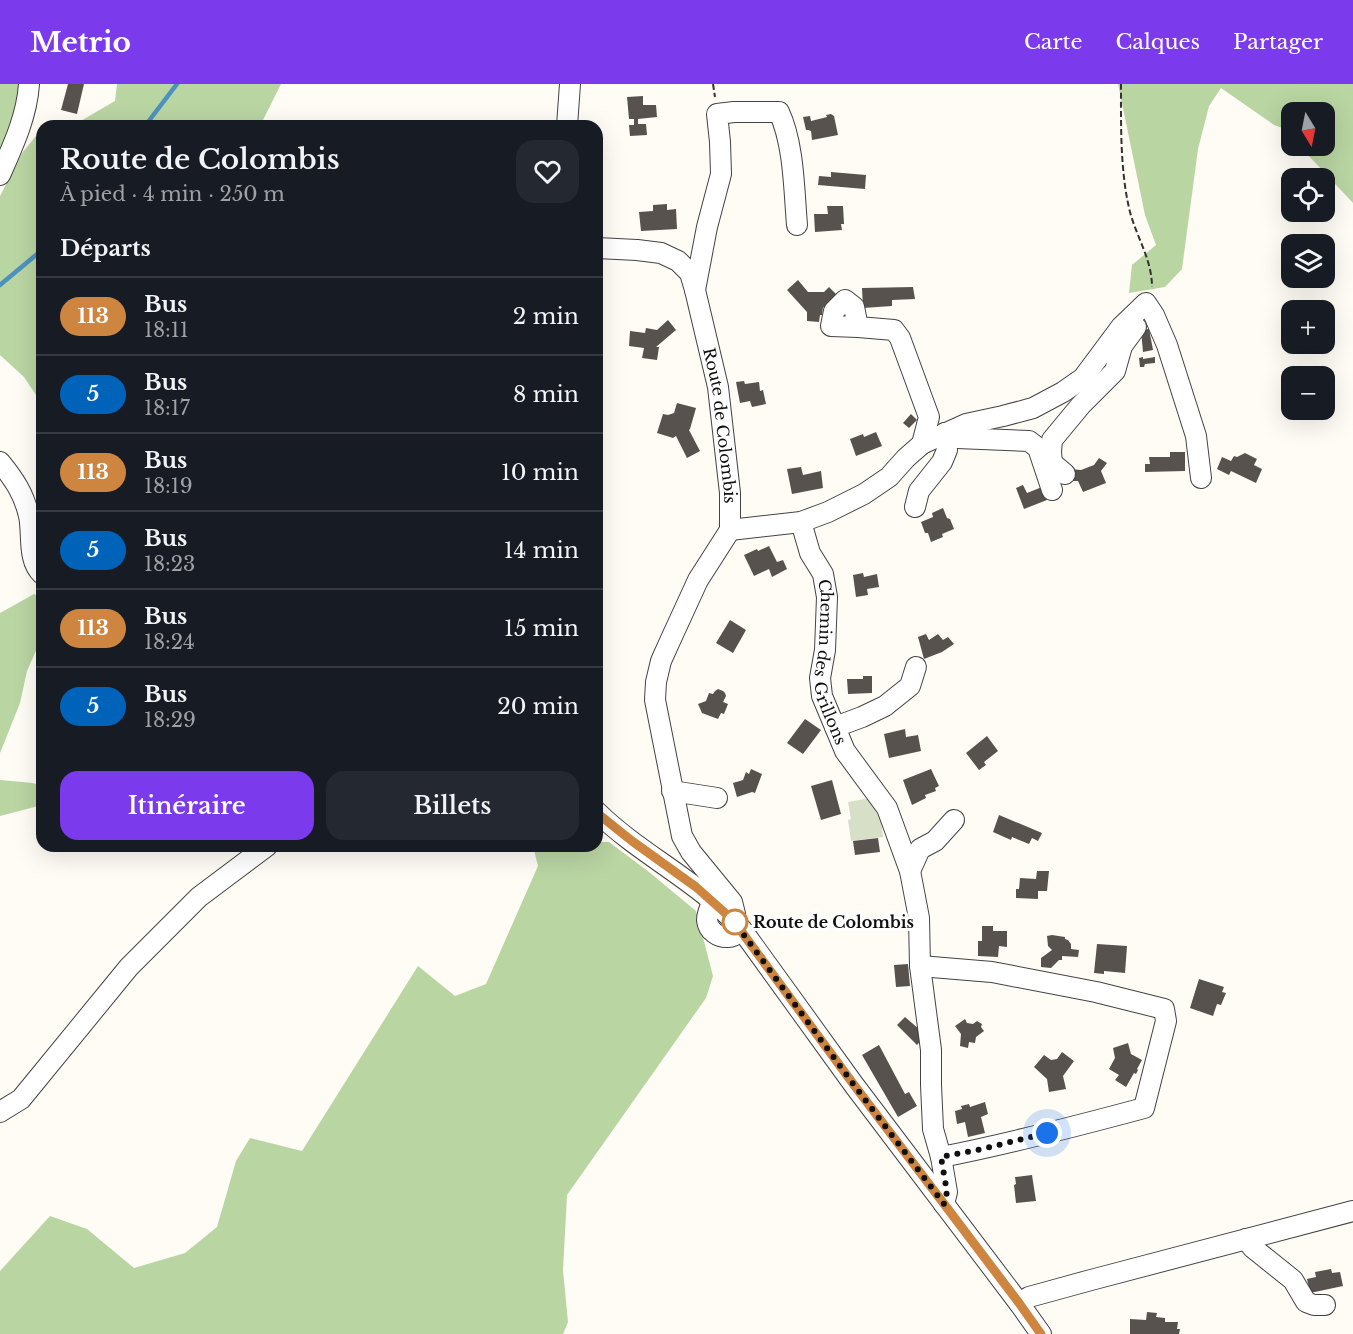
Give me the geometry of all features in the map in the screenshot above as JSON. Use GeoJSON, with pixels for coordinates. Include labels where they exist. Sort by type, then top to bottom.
{"type":"FeatureCollection","features":[{"type":"Feature","properties":{"kind":"street"},"geometry":{"type":"LineString","coordinates":[[0,176],[28,100],[28,84]]}},
{"type":"Feature","properties":{"kind":"street"},"geometry":{"type":"LineString","coordinates":[[567,120],[570,84]]}},
{"type":"Feature","properties":{"kind":"street"},"geometry":{"type":"LineString","coordinates":[[695,290],[720,174],[717,114],[779,112],[786,126],[797,225]]}},
{"type":"Feature","properties":{"kind":"street"},"geometry":{"type":"LineString","coordinates":[[603,248],[661,253],[678,261],[690,273],[695,290]]}},
{"type":"Feature","properties":{"kind":"street","name":"Route de Colombis"},"geometry":{"type":"LineString","coordinates":[[695,290],[718,387],[730,493],[730,530]]}},
{"type":"Feature","properties":{"kind":"street"},"geometry":{"type":"LineString","coordinates":[[738,925],[732,902],[691,852],[682,836],[655,700],[661,661],[698,580],[730,530],[801,522],[828,512],[864,494],[889,477],[922,444],[966,424],[1033,408],[1083,378],[1121,327],[1150,309]]}},
{"type":"Feature","properties":{"kind":"street"},"geometry":{"type":"LineString","coordinates":[[1065,474],[1052,463],[1052,440],[1081,405],[1115,372],[1122,346],[1150,309]]}},
{"type":"Feature","properties":{"kind":"street"},"geometry":{"type":"LineString","coordinates":[[1150,309],[1167,345],[1196,436],[1200,478]]}},
{"type":"Feature","properties":{"kind":"street"},"geometry":{"type":"LineString","coordinates":[[858,327],[894,330],[900,338],[929,417],[922,444]]}},
{"type":"Feature","properties":{"kind":"street"},"geometry":{"type":"LineString","coordinates":[[945,433],[957,438],[1029,441],[1038,448],[1052,490]]}},
{"type":"Feature","properties":{"kind":"street"},"geometry":{"type":"LineString","coordinates":[[915,507],[919,491],[942,462],[947,450],[945,433]]}},
{"type":"Feature","properties":{"kind":"street"},"geometry":{"type":"LineString","coordinates":[[0,462],[14,479],[24,499],[30,519],[33,556],[36,564]]}},
{"type":"Feature","properties":{"kind":"street","name":"Chemin des Grillons"},"geometry":{"type":"LineString","coordinates":[[801,522],[810,553],[823,574],[827,597],[825,650],[820,678],[822,696],[845,751],[886,808],[910,871],[919,918],[920,966],[931,1050],[930,1085],[933,1129],[947,1192],[944,1204]]}},
{"type":"Feature","properties":{"kind":"street"},"geometry":{"type":"LineString","coordinates":[[835,727],[885,706],[910,686],[916,667]]}},
{"type":"Feature","properties":{"kind":"street"},"geometry":{"type":"LineString","coordinates":[[672,791],[717,798]]}},
{"type":"Feature","properties":{"kind":"street"},"geometry":{"type":"LineString","coordinates":[[603,818],[696,887],[738,925],[854,1085],[1019,1303],[1037,1333]]}},
{"type":"Feature","properties":{"kind":"street"},"geometry":{"type":"LineString","coordinates":[[910,871],[920,849],[935,841],[954,820]]}},
{"type":"Feature","properties":{"kind":"street"},"geometry":{"type":"LineString","coordinates":[[0,1112],[21,1099],[129,967],[199,897],[259,852]]}},
{"type":"Feature","properties":{"kind":"street"},"geometry":{"type":"LineString","coordinates":[[920,966],[992,972],[1152,1005],[1164,1009],[1166,1022],[1144,1108],[1036,1136],[941,1157]]}},
{"type":"Feature","properties":{"kind":"street"},"geometry":{"type":"LineString","coordinates":[[1019,1303],[1039,1294],[1353,1211]]}},
{"type":"Feature","properties":{"kind":"street"},"geometry":{"type":"LineString","coordinates":[[1246,1239],[1253,1248],[1293,1280],[1306,1302],[1325,1305]]}},
{"type":"Feature","properties":{"kind":"path"},"geometry":{"type":"LineString","coordinates":[[1121,84],[1120,132],[1124,177],[1130,212],[1150,265],[1152,286],[1150,309]]}},
{"type":"Feature","properties":{"kind":"green space"},"geometry":{"type":"Polygon","coordinates":[[[0,84],[20,85],[13,123],[0,158],[0,84]]]}},
{"type":"Feature","properties":{"kind":"green space"},"geometry":{"type":"Polygon","coordinates":[[[117,84],[281,84],[263,120],[82,120],[115,101],[117,84]]]}},
{"type":"Feature","properties":{"kind":"green space"},"geometry":{"type":"Polygon","coordinates":[[[1118,84],[1353,84],[1353,203],[1335,184],[1335,168],[1320,168],[1309,156],[1335,156],[1335,102],[1281,102],[1281,127],[1221,88],[1209,106],[1198,149],[1182,269],[1165,287],[1129,293],[1132,265],[1156,245],[1145,215],[1118,84]]]}},
{"type":"Feature","properties":{"kind":"green space"},"geometry":{"type":"Polygon","coordinates":[[[36,136],[36,395],[24,377],[0,355],[0,196],[22,153],[36,136]]]}},
{"type":"Feature","properties":{"kind":"green space"},"geometry":{"type":"Polygon","coordinates":[[[36,595],[36,651],[27,671],[20,703],[0,753],[0,613],[36,595]]]}},
{"type":"Feature","properties":{"kind":"green space"},"geometry":{"type":"Polygon","coordinates":[[[0,780],[36,784],[36,807],[0,816],[0,780]]]}},
{"type":"Feature","properties":{"kind":"green space"},"geometry":{"type":"Polygon","coordinates":[[[875,797],[883,837],[851,841],[848,802],[875,797]]]}},
{"type":"Feature","properties":{"kind":"green space"},"geometry":{"type":"Polygon","coordinates":[[[603,842],[609,842],[696,911],[713,976],[706,998],[567,1195],[563,1270],[568,1322],[563,1334],[0,1334],[0,1271],[50,1216],[87,1229],[134,1268],[185,1253],[217,1227],[236,1161],[250,1138],[302,1151],[418,966],[455,996],[486,984],[538,866],[534,852],[603,852],[603,842]]]}},
{"type":"Feature","properties":{"kind":"building"},"geometry":{"type":"Polygon","coordinates":[[[68,84],[84,84],[77,114],[61,110],[68,84]]]}},
{"type":"Feature","properties":{"kind":"building"},"geometry":{"type":"Polygon","coordinates":[[[643,96],[643,105],[656,105],[657,117],[638,119],[638,124],[646,124],[647,135],[630,136],[629,125],[634,125],[634,119],[629,119],[627,97],[643,96]]]}},
{"type":"Feature","properties":{"kind":"building"},"geometry":{"type":"Polygon","coordinates":[[[831,114],[834,116],[838,135],[812,140],[811,131],[806,130],[803,117],[810,116],[811,121],[831,114]]]}},
{"type":"Feature","properties":{"kind":"building"},"geometry":{"type":"Polygon","coordinates":[[[831,172],[866,175],[865,189],[818,185],[819,176],[831,177],[831,172]]]}},
{"type":"Feature","properties":{"kind":"building"},"geometry":{"type":"Polygon","coordinates":[[[667,204],[667,210],[676,209],[677,229],[641,231],[639,212],[653,211],[653,205],[667,204]]]}},
{"type":"Feature","properties":{"kind":"building"},"geometry":{"type":"Polygon","coordinates":[[[827,206],[843,206],[842,230],[815,232],[814,214],[828,214],[827,206]]]}},
{"type":"Feature","properties":{"kind":"building"},"geometry":{"type":"Polygon","coordinates":[[[798,280],[808,292],[824,292],[829,287],[838,296],[825,308],[823,307],[819,322],[807,321],[807,312],[787,290],[798,280]]]}},
{"type":"Feature","properties":{"kind":"building"},"geometry":{"type":"Polygon","coordinates":[[[913,287],[915,299],[892,300],[892,306],[863,308],[862,288],[913,287]]]}},
{"type":"Feature","properties":{"kind":"building"},"geometry":{"type":"Polygon","coordinates":[[[668,320],[676,330],[656,347],[659,347],[657,360],[642,358],[644,348],[629,346],[630,331],[645,333],[646,328],[657,330],[668,320]]]}},
{"type":"Feature","properties":{"kind":"building"},"geometry":{"type":"Polygon","coordinates":[[[1149,329],[1153,350],[1143,352],[1141,330],[1149,329]]]}},
{"type":"Feature","properties":{"kind":"building"},"geometry":{"type":"Polygon","coordinates":[[[1143,357],[1143,359],[1155,357],[1155,363],[1140,367],[1139,358],[1143,357]]]}},
{"type":"Feature","properties":{"kind":"building"},"geometry":{"type":"Polygon","coordinates":[[[744,381],[745,384],[759,382],[766,404],[752,407],[750,401],[740,403],[736,382],[744,381]]]}},
{"type":"Feature","properties":{"kind":"building"},"geometry":{"type":"Polygon","coordinates":[[[677,403],[696,408],[689,430],[700,451],[687,458],[676,436],[673,438],[657,433],[663,414],[674,413],[677,403]]]}},
{"type":"Feature","properties":{"kind":"building"},"geometry":{"type":"Polygon","coordinates":[[[911,414],[917,420],[909,428],[903,423],[911,414]]]}},
{"type":"Feature","properties":{"kind":"building"},"geometry":{"type":"Polygon","coordinates":[[[876,432],[882,446],[856,456],[850,439],[876,432]]]}},
{"type":"Feature","properties":{"kind":"building"},"geometry":{"type":"Polygon","coordinates":[[[1170,452],[1185,452],[1185,471],[1145,472],[1145,464],[1150,464],[1149,457],[1170,457],[1170,452]]]}},
{"type":"Feature","properties":{"kind":"building"},"geometry":{"type":"Polygon","coordinates":[[[1245,453],[1257,459],[1254,465],[1262,469],[1256,483],[1231,471],[1229,475],[1217,469],[1222,457],[1231,461],[1234,456],[1245,453]]]}},
{"type":"Feature","properties":{"kind":"building"},"geometry":{"type":"Polygon","coordinates":[[[1099,458],[1107,463],[1101,471],[1106,483],[1083,492],[1078,481],[1069,481],[1071,469],[1081,470],[1094,465],[1099,458]]]}},
{"type":"Feature","properties":{"kind":"building"},"geometry":{"type":"Polygon","coordinates":[[[801,467],[803,475],[821,471],[823,488],[792,494],[787,469],[801,467]]]}},
{"type":"Feature","properties":{"kind":"building"},"geometry":{"type":"Polygon","coordinates":[[[1023,485],[1027,493],[1042,487],[1047,500],[1024,509],[1016,488],[1023,485]]]}},
{"type":"Feature","properties":{"kind":"building"},"geometry":{"type":"Polygon","coordinates":[[[943,508],[954,529],[931,542],[921,522],[933,517],[932,513],[943,508]]]}},
{"type":"Feature","properties":{"kind":"building"},"geometry":{"type":"Polygon","coordinates":[[[769,546],[777,562],[783,560],[787,569],[772,577],[769,569],[754,576],[744,555],[769,546]]]}},
{"type":"Feature","properties":{"kind":"building"},"geometry":{"type":"Polygon","coordinates":[[[863,573],[864,577],[877,574],[879,587],[867,589],[868,595],[856,597],[853,575],[863,573]]]}},
{"type":"Feature","properties":{"kind":"building"},"geometry":{"type":"Polygon","coordinates":[[[730,620],[746,630],[733,653],[716,643],[730,620]]]}},
{"type":"Feature","properties":{"kind":"building"},"geometry":{"type":"Polygon","coordinates":[[[926,634],[929,640],[938,634],[943,640],[948,637],[954,644],[924,659],[918,637],[926,634]]]}},
{"type":"Feature","properties":{"kind":"building"},"geometry":{"type":"Polygon","coordinates":[[[863,676],[872,676],[872,693],[848,694],[847,679],[863,679],[863,676]]]}},
{"type":"Feature","properties":{"kind":"building"},"geometry":{"type":"Polygon","coordinates":[[[718,689],[725,693],[723,702],[728,704],[724,714],[721,713],[718,719],[702,713],[698,704],[706,701],[709,693],[713,694],[718,689]]]}},
{"type":"Feature","properties":{"kind":"building"},"geometry":{"type":"Polygon","coordinates":[[[805,719],[821,730],[803,754],[787,743],[805,719]]]}},
{"type":"Feature","properties":{"kind":"building"},"geometry":{"type":"Polygon","coordinates":[[[905,729],[906,737],[918,735],[921,751],[889,758],[884,734],[905,729]]]}},
{"type":"Feature","properties":{"kind":"building"},"geometry":{"type":"Polygon","coordinates":[[[987,736],[998,751],[984,762],[986,765],[979,770],[966,753],[987,736]]]}},
{"type":"Feature","properties":{"kind":"building"},"geometry":{"type":"Polygon","coordinates":[[[751,769],[762,774],[755,793],[737,797],[733,783],[743,780],[746,772],[749,774],[751,769]]]}},
{"type":"Feature","properties":{"kind":"building"},"geometry":{"type":"Polygon","coordinates":[[[931,769],[939,786],[935,788],[936,791],[925,795],[926,798],[912,805],[903,780],[931,769]]]}},
{"type":"Feature","properties":{"kind":"building"},"geometry":{"type":"Polygon","coordinates":[[[832,780],[841,814],[821,820],[811,786],[832,780]]]}},
{"type":"Feature","properties":{"kind":"building"},"geometry":{"type":"Polygon","coordinates":[[[999,815],[1042,833],[1038,841],[1032,838],[1029,844],[1012,837],[1011,840],[993,832],[999,815]]]}},
{"type":"Feature","properties":{"kind":"building"},"geometry":{"type":"Polygon","coordinates":[[[878,838],[880,852],[855,855],[853,841],[878,838]]]}},
{"type":"Feature","properties":{"kind":"building"},"geometry":{"type":"Polygon","coordinates":[[[1037,871],[1049,871],[1047,891],[1038,891],[1038,899],[1016,898],[1020,878],[1036,879],[1037,871]]]}},
{"type":"Feature","properties":{"kind":"building"},"geometry":{"type":"Polygon","coordinates":[[[982,926],[993,926],[993,931],[1007,931],[1007,947],[999,946],[998,957],[978,956],[978,941],[982,941],[982,926]]]}},
{"type":"Feature","properties":{"kind":"building"},"geometry":{"type":"Polygon","coordinates":[[[1047,936],[1065,937],[1071,944],[1071,949],[1079,950],[1078,957],[1062,956],[1062,960],[1051,968],[1041,967],[1041,958],[1052,950],[1048,946],[1047,936]]]}},
{"type":"Feature","properties":{"kind":"building"},"geometry":{"type":"Polygon","coordinates":[[[1097,944],[1127,946],[1125,973],[1104,971],[1104,974],[1094,973],[1097,944]]]}},
{"type":"Feature","properties":{"kind":"building"},"geometry":{"type":"Polygon","coordinates":[[[908,964],[910,986],[896,987],[894,965],[908,964]]]}},
{"type":"Feature","properties":{"kind":"building"},"geometry":{"type":"Polygon","coordinates":[[[1199,979],[1224,987],[1222,992],[1226,993],[1221,1005],[1217,1004],[1213,1016],[1190,1008],[1199,979]]]}},
{"type":"Feature","properties":{"kind":"building"},"geometry":{"type":"Polygon","coordinates":[[[905,1017],[919,1029],[918,1031],[924,1037],[917,1045],[897,1025],[905,1017]]]}},
{"type":"Feature","properties":{"kind":"building"},"geometry":{"type":"Polygon","coordinates":[[[965,1019],[967,1023],[973,1024],[977,1021],[982,1024],[984,1031],[976,1037],[975,1043],[969,1042],[968,1048],[960,1046],[961,1034],[955,1026],[965,1019]]]}},
{"type":"Feature","properties":{"kind":"building"},"geometry":{"type":"Polygon","coordinates":[[[1128,1043],[1131,1054],[1142,1060],[1136,1074],[1134,1073],[1126,1087],[1115,1080],[1119,1075],[1109,1069],[1115,1058],[1113,1048],[1128,1043]]]}},
{"type":"Feature","properties":{"kind":"building"},"geometry":{"type":"Polygon","coordinates":[[[879,1045],[905,1094],[909,1092],[917,1106],[898,1117],[862,1055],[879,1045]]]}},
{"type":"Feature","properties":{"kind":"building"},"geometry":{"type":"Polygon","coordinates":[[[1062,1052],[1074,1061],[1063,1076],[1066,1089],[1049,1092],[1047,1079],[1034,1067],[1044,1055],[1051,1060],[1057,1059],[1062,1052]]]}},
{"type":"Feature","properties":{"kind":"building"},"geometry":{"type":"Polygon","coordinates":[[[985,1102],[988,1114],[981,1117],[985,1133],[968,1137],[965,1122],[957,1124],[955,1111],[962,1109],[961,1106],[969,1104],[970,1107],[985,1102]]]}},
{"type":"Feature","properties":{"kind":"building"},"geometry":{"type":"Polygon","coordinates":[[[1032,1175],[1036,1201],[1016,1203],[1015,1177],[1032,1175]]]}},
{"type":"Feature","properties":{"kind":"building"},"geometry":{"type":"Polygon","coordinates":[[[1331,1269],[1332,1273],[1340,1272],[1343,1286],[1310,1293],[1307,1279],[1316,1277],[1315,1272],[1331,1269]]]}},
{"type":"Feature","properties":{"kind":"building"},"geometry":{"type":"Polygon","coordinates":[[[1147,1312],[1157,1313],[1156,1317],[1165,1318],[1165,1322],[1178,1322],[1179,1334],[1130,1334],[1130,1319],[1146,1320],[1147,1312]]]}},
{"type":"Feature","properties":{"kind":"waterway"},"geometry":{"type":"LineString","coordinates":[[150,120],[177,84]]}},
{"type":"Feature","properties":{"kind":"waterway"},"geometry":{"type":"LineString","coordinates":[[0,285],[36,255]]}},
{"type":"Feature","properties":{"kind":"bus line","name":"113"},"geometry":{"type":"LineString","coordinates":[[603,818],[696,887],[742,930],[854,1085],[1041,1334]]}},
{"type":"Feature","properties":{"kind":"place","name":"Route de Colombis"},"geometry":{"type":"Point","coordinates":[735,922]}},
{"type":"Feature","properties":{"kind":"route"},"geometry":{"type":"LineString","coordinates":[[735,922],[733,920],[944,1204],[947,1192],[941,1157],[1047,1133]]}}]}
